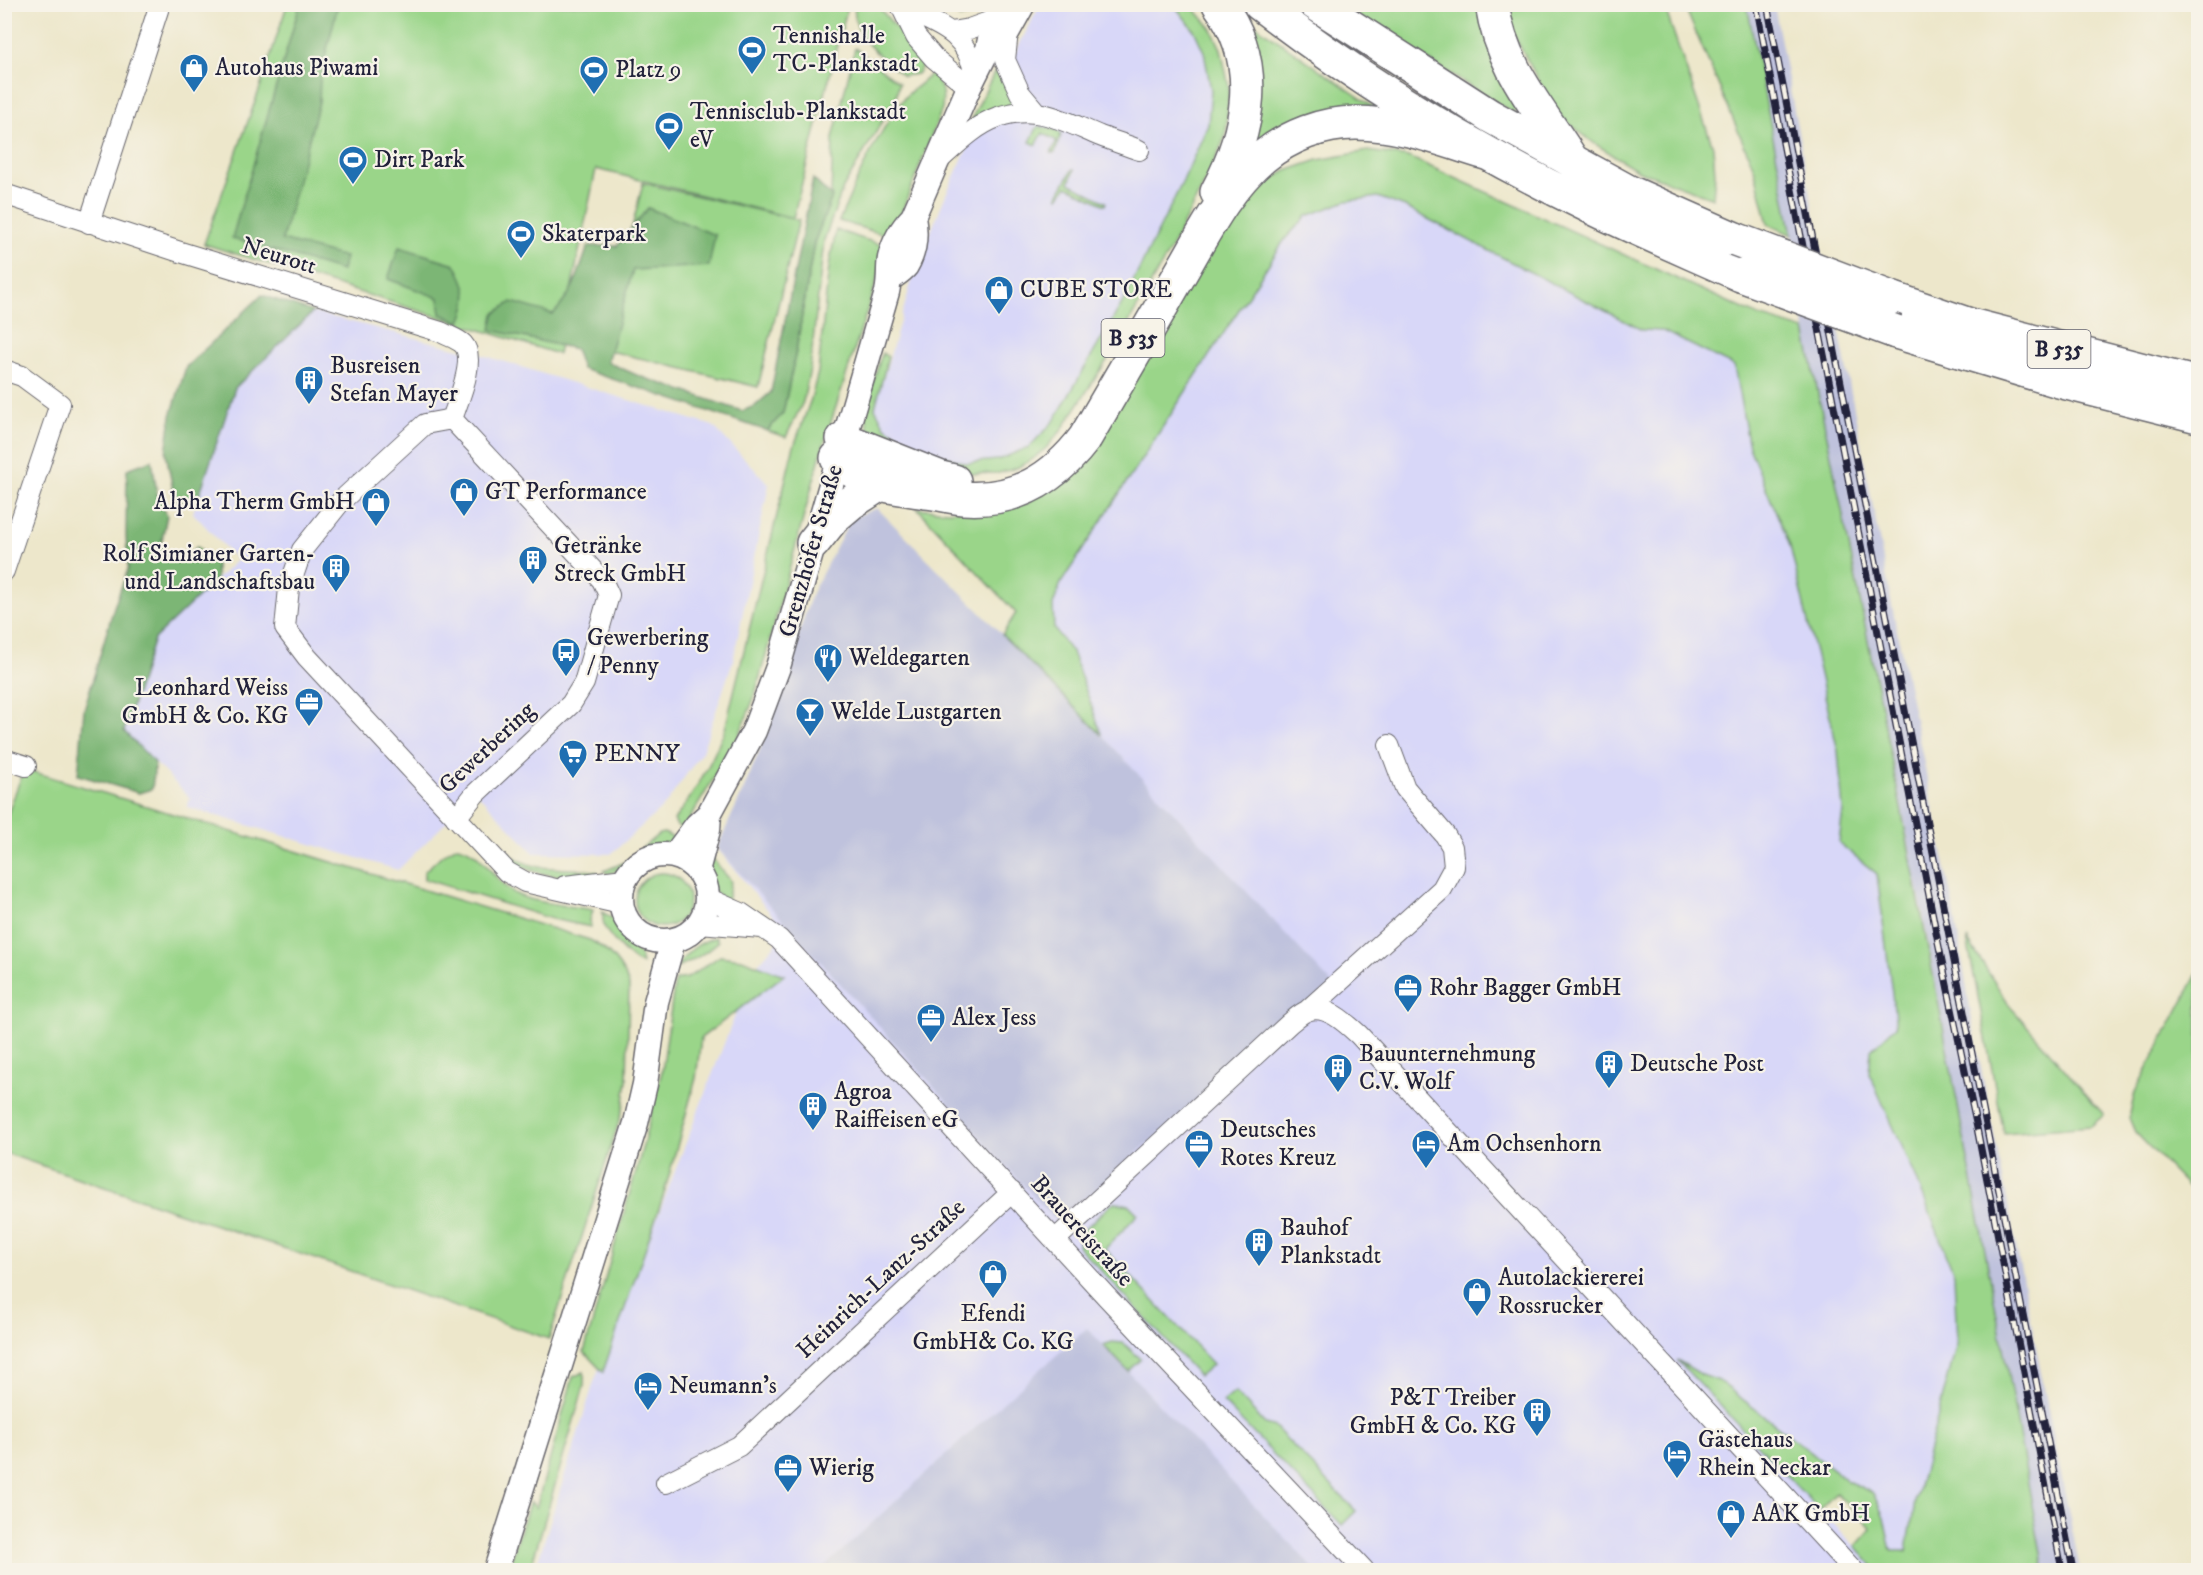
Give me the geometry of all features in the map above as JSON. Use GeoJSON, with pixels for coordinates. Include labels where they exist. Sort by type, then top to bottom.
{"type":"FeatureCollection","features":[{"type":"Feature","properties":{"kind":"highway","name":"B 535"},"geometry":{"type":"LineString","coordinates":[[840,449],[941,478],[979,483],[999,482],[1019,477],[1041,467],[1061,449],[1081,425],[1105,385],[1212,200],[1236,152],[1246,111],[1246,76],[1243,56],[1236,35],[1219,4]]}},
{"type":"Feature","properties":{"kind":"highway","name":"B 535"},"geometry":{"type":"LineString","coordinates":[[1260,4],[1347,67],[1489,154],[1600,211],[1741,275],[1896,332],[2059,381],[2199,416]]}},
{"type":"Feature","properties":{"kind":"highway","name":"B 535"},"geometry":{"type":"LineString","coordinates":[[1316,4],[1490,116],[1629,192],[1735,239],[1970,325],[2199,384]]}},
{"type":"Feature","properties":{"kind":"highway","name":"B 535"},"geometry":{"type":"LineString","coordinates":[[1492,4],[1506,56],[1522,89],[1547,121],[1574,163]]}},
{"type":"Feature","properties":{"kind":"highway","name":"B 535"},"geometry":{"type":"LineString","coordinates":[[840,449],[859,475],[880,484],[961,498],[991,498],[1020,491],[1040,482],[1071,457],[1085,438],[1216,214],[1248,172],[1279,146],[1314,129],[1344,124],[1369,124],[1410,131],[1489,154]]}},
{"type":"Feature","properties":{"kind":"highway"},"geometry":{"type":"LineString","coordinates":[[813,543],[833,518],[852,502],[880,484]]}},
{"type":"Feature","properties":{"kind":"street"},"geometry":{"type":"LineString","coordinates":[[89,223],[160,4]]}},
{"type":"Feature","properties":{"kind":"street","name":"Grenzhöfer Straße"},"geometry":{"type":"LineString","coordinates":[[674,856],[709,814],[754,731],[778,667],[890,279],[890,260],[900,229],[913,217],[972,81],[1002,19],[1023,4]]}},
{"type":"Feature","properties":{"kind":"street"},"geometry":{"type":"LineString","coordinates":[[902,6],[951,32],[966,46],[972,61],[972,81]]}},
{"type":"Feature","properties":{"kind":"street"},"geometry":{"type":"LineString","coordinates":[[902,6],[916,37],[934,58],[972,81]]}},
{"type":"Feature","properties":{"kind":"street"},"geometry":{"type":"LineString","coordinates":[[951,32],[1002,19],[1005,60],[1020,93],[1036,112]]}},
{"type":"Feature","properties":{"kind":"street"},"geometry":{"type":"LineString","coordinates":[[936,162],[975,129],[997,117],[1013,113],[1036,112],[1056,117],[1139,150]]}},
{"type":"Feature","properties":{"kind":"street","name":"Neurott"},"geometry":{"type":"LineString","coordinates":[[4,194],[89,223],[441,332],[463,344],[469,356],[468,369],[452,419]]}},
{"type":"Feature","properties":{"kind":"street"},"geometry":{"type":"LineString","coordinates":[[4,370],[22,375],[60,404],[4,572]]}},
{"type":"Feature","properties":{"kind":"street","name":"Gewerbering"},"geometry":{"type":"LineString","coordinates":[[452,419],[602,580],[609,595],[584,684],[571,704],[475,794],[456,818],[307,657],[285,628],[289,588],[302,550],[315,533],[342,500],[425,424],[452,419]]}},
{"type":"Feature","properties":{"kind":"street"},"geometry":{"type":"LineString","coordinates":[[1056,1239],[1290,1023],[1308,1010],[1442,889],[1454,867],[1452,847],[1445,835],[1405,788],[1389,745]]}},
{"type":"Feature","properties":{"kind":"street"},"geometry":{"type":"LineString","coordinates":[[4,759],[26,766]]}},
{"type":"Feature","properties":{"kind":"street","name":"Grenzhöfer Straße"},"geometry":{"type":"LineString","coordinates":[[697,871],[708,830],[709,814]]}},
{"type":"Feature","properties":{"kind":"street"},"geometry":{"type":"LineString","coordinates":[[456,818],[507,872],[525,882],[621,904]]}},
{"type":"Feature","properties":{"kind":"street"},"geometry":{"type":"LineString","coordinates":[[659,855],[682,859],[697,871],[704,883],[707,898],[706,911],[699,923],[683,937],[656,941],[630,925],[621,904],[625,879],[634,867],[645,859],[659,855]]}},
{"type":"Feature","properties":{"kind":"street"},"geometry":{"type":"LineString","coordinates":[[553,888],[625,879]]}},
{"type":"Feature","properties":{"kind":"street","name":"Brauereistraße"},"geometry":{"type":"LineString","coordinates":[[707,898],[741,914],[779,939],[1106,1296],[1364,1570]]}},
{"type":"Feature","properties":{"kind":"street"},"geometry":{"type":"LineString","coordinates":[[699,923],[762,928]]}},
{"type":"Feature","properties":{"kind":"street"},"geometry":{"type":"LineString","coordinates":[[648,938],[656,1002]]}},
{"type":"Feature","properties":{"kind":"street"},"geometry":{"type":"LineString","coordinates":[[496,1570],[636,1123],[645,1084],[656,1002],[673,940]]}},
{"type":"Feature","properties":{"kind":"street"},"geometry":{"type":"LineString","coordinates":[[1308,1010],[1322,1010],[1334,1015],[1359,1035],[1853,1570]]}},
{"type":"Feature","properties":{"kind":"street","name":"Heinrich-Lanz-Straße"},"geometry":{"type":"LineString","coordinates":[[666,1483],[739,1446],[1012,1192]]}},
{"type":"Feature","properties":{"kind":"shaded area"},"geometry":{"type":"Polygon","coordinates":[[[1040,5],[1174,5],[1194,30],[1204,52],[1211,90],[1208,125],[1124,300],[1054,421],[1029,447],[998,460],[965,463],[923,449],[885,427],[875,408],[914,273],[947,192],[982,116],[1040,5]]]}},
{"type":"Feature","properties":{"kind":"shaded area"},"geometry":{"type":"Polygon","coordinates":[[[1747,5],[1774,5],[1815,221],[1840,335],[1954,911],[1975,1038],[2080,1570],[2044,1570],[1923,914],[1805,330],[1792,235],[1747,5]]]}},
{"type":"Feature","properties":{"kind":"shaded area"},"geometry":{"type":"Polygon","coordinates":[[[1377,197],[1405,207],[1642,330],[1663,331],[1734,366],[1749,447],[1790,546],[1838,751],[1843,810],[1839,843],[1877,874],[1896,1026],[1871,1050],[1915,1175],[1954,1274],[1957,1344],[1915,1502],[1907,1551],[1891,1551],[1884,1517],[1873,1493],[1848,1481],[1719,1381],[1702,1375],[1680,1362],[1876,1570],[535,1570],[594,1382],[752,971],[786,932],[717,848],[770,725],[812,593],[1305,956],[1102,735],[1072,652],[1054,629],[1053,605],[1061,582],[1285,238],[1307,216],[1346,201],[1377,197]]]}},
{"type":"Feature","properties":{"kind":"shaded area"},"geometry":{"type":"Polygon","coordinates":[[[313,312],[482,355],[713,426],[769,484],[733,661],[702,752],[665,805],[611,854],[534,853],[476,792],[398,870],[187,807],[190,798],[124,731],[154,639],[237,560],[193,513],[235,388],[313,312]]]}},
{"type":"Feature","properties":{"kind":"shaded area"},"geometry":{"type":"Polygon","coordinates":[[[877,508],[1102,735],[1332,984],[1057,1222],[717,848],[770,725],[812,593],[851,518],[877,508]]]}},
{"type":"Feature","properties":{"kind":"shaded area"},"geometry":{"type":"Polygon","coordinates":[[[1087,1328],[1315,1570],[821,1570],[997,1408],[1087,1328]]]}},
{"type":"Feature","properties":{"kind":"green space"},"geometry":{"type":"Polygon","coordinates":[[[300,4],[338,5],[320,77],[319,102],[282,240],[345,257],[342,271],[232,238],[300,4]]]}},
{"type":"Feature","properties":{"kind":"green space"},"geometry":{"type":"Polygon","coordinates":[[[287,5],[848,5],[793,218],[596,169],[558,354],[204,244],[287,5]]]}},
{"type":"Feature","properties":{"kind":"green space"},"geometry":{"type":"Polygon","coordinates":[[[855,5],[877,5],[923,60],[923,65],[917,74],[903,76],[877,54],[862,37],[857,27],[855,5]]]}},
{"type":"Feature","properties":{"kind":"green space"},"geometry":{"type":"Polygon","coordinates":[[[964,5],[991,5],[976,14],[959,18],[964,5]]]}},
{"type":"Feature","properties":{"kind":"green space"},"geometry":{"type":"Polygon","coordinates":[[[1174,5],[1191,5],[1211,28],[1221,49],[1229,87],[1226,135],[1170,250],[1109,357],[1061,431],[1033,459],[1017,468],[999,473],[963,474],[879,440],[868,428],[865,409],[882,353],[888,357],[875,408],[885,427],[923,449],[965,463],[998,460],[1029,447],[1054,421],[1124,300],[1208,125],[1211,90],[1204,52],[1194,30],[1174,5]]]}},
{"type":"Feature","properties":{"kind":"green space"},"geometry":{"type":"Polygon","coordinates":[[[1339,5],[1480,5],[1519,107],[1513,113],[1339,5]]]}},
{"type":"Feature","properties":{"kind":"green space"},"geometry":{"type":"Polygon","coordinates":[[[1509,5],[1664,5],[1713,147],[1715,174],[1713,198],[1639,171],[1595,144],[1557,114],[1512,32],[1509,5]]]}},
{"type":"Feature","properties":{"kind":"green space"},"geometry":{"type":"Polygon","coordinates":[[[1684,5],[1747,5],[1792,235],[1768,224],[1754,168],[1684,5]]]}},
{"type":"Feature","properties":{"kind":"green space"},"geometry":{"type":"Polygon","coordinates":[[[1238,13],[1382,113],[1245,162],[1238,13]]]}},
{"type":"Feature","properties":{"kind":"green space"},"geometry":{"type":"Polygon","coordinates":[[[855,48],[899,83],[896,98],[843,188],[824,240],[810,369],[803,402],[786,437],[767,431],[783,413],[814,243],[831,197],[833,138],[855,48]]]}},
{"type":"Feature","properties":{"kind":"green space"},"geometry":{"type":"Polygon","coordinates":[[[998,68],[1022,102],[976,119],[973,118],[996,69],[998,68]]]}},
{"type":"Feature","properties":{"kind":"green space"},"geometry":{"type":"Polygon","coordinates":[[[932,72],[942,89],[942,109],[892,237],[839,221],[860,173],[885,126],[905,97],[932,72]]]}},
{"type":"Feature","properties":{"kind":"green space"},"geometry":{"type":"Polygon","coordinates":[[[1038,126],[1056,130],[1061,134],[1055,153],[1051,153],[1057,141],[1043,133],[1036,145],[1030,142],[1038,126]]]}},
{"type":"Feature","properties":{"kind":"green space"},"geometry":{"type":"Polygon","coordinates":[[[1368,151],[1409,157],[1759,316],[1805,330],[1928,950],[2044,1570],[1876,1570],[1856,1547],[1872,1529],[1836,1493],[1819,1510],[1677,1360],[1702,1375],[1719,1381],[1848,1481],[1873,1493],[1884,1517],[1891,1551],[1907,1551],[1915,1502],[1957,1344],[1954,1274],[1915,1175],[1869,1073],[1871,1050],[1896,1026],[1877,874],[1839,843],[1843,810],[1838,751],[1790,546],[1749,447],[1734,366],[1663,331],[1642,330],[1405,207],[1378,197],[1346,201],[1307,216],[1285,239],[1061,583],[1053,605],[1054,629],[1072,652],[1102,735],[1002,635],[1016,613],[917,508],[948,511],[1029,503],[1223,228],[1255,188],[1286,171],[1318,160],[1368,151]]]}},
{"type":"Feature","properties":{"kind":"green space"},"geometry":{"type":"Polygon","coordinates":[[[1074,170],[1069,183],[1106,202],[1105,205],[1067,186],[1059,197],[1074,170]]]}},
{"type":"Feature","properties":{"kind":"green space"},"geometry":{"type":"Polygon","coordinates":[[[813,179],[832,197],[814,243],[783,413],[767,431],[582,369],[575,349],[491,330],[494,314],[512,302],[553,314],[570,291],[588,246],[617,246],[648,208],[715,235],[709,266],[633,270],[607,362],[639,376],[742,411],[755,406],[771,392],[813,179]]]}},
{"type":"Feature","properties":{"kind":"green space"},"geometry":{"type":"Polygon","coordinates":[[[643,183],[799,220],[758,387],[602,349],[643,183]]]}},
{"type":"Feature","properties":{"kind":"green space"},"geometry":{"type":"Polygon","coordinates":[[[836,230],[879,244],[887,249],[822,450],[754,698],[738,738],[683,830],[674,820],[703,776],[725,729],[793,449],[818,372],[829,266],[836,230]]]}},
{"type":"Feature","properties":{"kind":"green space"},"geometry":{"type":"Polygon","coordinates":[[[399,247],[455,264],[463,279],[467,299],[460,322],[441,314],[439,298],[388,279],[399,247]]]}},
{"type":"Feature","properties":{"kind":"green space"},"geometry":{"type":"Polygon","coordinates":[[[262,295],[313,312],[235,388],[197,502],[175,501],[166,453],[171,416],[186,367],[262,295]]]}},
{"type":"Feature","properties":{"kind":"green space"},"geometry":{"type":"Polygon","coordinates":[[[152,460],[157,493],[167,515],[161,545],[178,563],[197,547],[216,564],[216,580],[154,639],[124,731],[155,763],[152,789],[139,793],[78,775],[84,710],[114,607],[128,569],[127,469],[152,460]]]}},
{"type":"Feature","properties":{"kind":"green space"},"geometry":{"type":"Polygon","coordinates":[[[24,769],[590,940],[614,959],[629,986],[627,1080],[623,1109],[549,1339],[5,1153],[4,824],[24,769]]]}},
{"type":"Feature","properties":{"kind":"green space"},"geometry":{"type":"Polygon","coordinates":[[[484,831],[525,863],[534,866],[598,872],[596,877],[575,877],[532,871],[509,859],[484,831]]]}},
{"type":"Feature","properties":{"kind":"green space"},"geometry":{"type":"Polygon","coordinates":[[[664,833],[676,839],[615,872],[607,874],[604,871],[625,862],[659,834],[664,833]]]}},
{"type":"Feature","properties":{"kind":"green space"},"geometry":{"type":"Polygon","coordinates":[[[457,846],[474,853],[514,893],[541,902],[593,910],[590,920],[591,927],[552,919],[424,879],[424,872],[442,855],[457,846]]]}},
{"type":"Feature","properties":{"kind":"green space"},"geometry":{"type":"Polygon","coordinates":[[[707,852],[731,881],[727,902],[714,891],[708,881],[707,852]]]}},
{"type":"Feature","properties":{"kind":"green space"},"geometry":{"type":"Polygon","coordinates":[[[662,873],[672,875],[681,881],[687,890],[689,900],[687,910],[681,919],[672,925],[662,927],[652,925],[643,919],[637,910],[635,900],[637,890],[643,881],[652,875],[662,873]]]}},
{"type":"Feature","properties":{"kind":"green space"},"geometry":{"type":"Polygon","coordinates":[[[602,912],[614,919],[620,931],[631,941],[640,955],[642,964],[627,954],[611,936],[604,926],[602,912]]]}},
{"type":"Feature","properties":{"kind":"green space"},"geometry":{"type":"Polygon","coordinates":[[[716,937],[718,942],[709,949],[677,967],[694,948],[716,937]]]}},
{"type":"Feature","properties":{"kind":"green space"},"geometry":{"type":"Polygon","coordinates":[[[1967,939],[2009,1005],[2104,1115],[2091,1126],[2004,1133],[1967,939]]]}},
{"type":"Feature","properties":{"kind":"green space"},"geometry":{"type":"Polygon","coordinates":[[[720,956],[742,959],[784,975],[701,1038],[696,1078],[663,1197],[603,1372],[584,1352],[640,1157],[662,1071],[675,980],[687,978],[720,956]]]}},
{"type":"Feature","properties":{"kind":"green space"},"geometry":{"type":"Polygon","coordinates":[[[2198,972],[2198,1197],[2135,1132],[2129,1118],[2135,1092],[2198,972]]]}},
{"type":"Feature","properties":{"kind":"green space"},"geometry":{"type":"Polygon","coordinates":[[[1114,1202],[1129,1205],[1138,1214],[1105,1249],[1213,1364],[1199,1376],[1078,1246],[1080,1233],[1114,1202]]]}},
{"type":"Feature","properties":{"kind":"green space"},"geometry":{"type":"Polygon","coordinates":[[[1112,1342],[1123,1343],[1141,1359],[1128,1371],[1103,1345],[1112,1342]]]}},
{"type":"Feature","properties":{"kind":"green space"},"geometry":{"type":"Polygon","coordinates":[[[584,1372],[584,1386],[530,1570],[508,1570],[530,1501],[536,1508],[573,1377],[584,1372]]]}},
{"type":"Feature","properties":{"kind":"green space"},"geometry":{"type":"Polygon","coordinates":[[[1235,1392],[1265,1424],[1275,1427],[1356,1511],[1342,1525],[1223,1402],[1235,1392]]]}},
{"type":"Feature","properties":{"kind":"railway"},"geometry":{"type":"LineString","coordinates":[[1756,4],[2062,1570]]}},
{"type":"Feature","properties":{"kind":"railway"},"geometry":{"type":"LineString","coordinates":[[1767,4],[2073,1570]]}},
{"type":"Feature","properties":{"kind":"place","name":"Tennishalle TC-Plankstadt"},"geometry":{"type":"Point","coordinates":[752,76]}},
{"type":"Feature","properties":{"kind":"place","name":"Autohaus Piwami"},"geometry":{"type":"Point","coordinates":[194,94]}},
{"type":"Feature","properties":{"kind":"place","name":"Platz 9"},"geometry":{"type":"Point","coordinates":[594,96]}},
{"type":"Feature","properties":{"kind":"place","name":"Tennisclub-Plankstadt eV"},"geometry":{"type":"Point","coordinates":[669,152]}},
{"type":"Feature","properties":{"kind":"place","name":"Dirt Park"},"geometry":{"type":"Point","coordinates":[353,186]}},
{"type":"Feature","properties":{"kind":"place","name":"Skaterpark"},"geometry":{"type":"Point","coordinates":[521,260]}},
{"type":"Feature","properties":{"kind":"place","name":"CUBE STORE"},"geometry":{"type":"Point","coordinates":[999,316]}},
{"type":"Feature","properties":{"kind":"place","name":"Busreisen Stefan Mayer"},"geometry":{"type":"Point","coordinates":[309,406]}},
{"type":"Feature","properties":{"kind":"place","name":"GT Performance"},"geometry":{"type":"Point","coordinates":[464,518]}},
{"type":"Feature","properties":{"kind":"place","name":"Alpha Therm GmbH"},"geometry":{"type":"Point","coordinates":[376,528]}},
{"type":"Feature","properties":{"kind":"place","name":"Getränke Streck GmbH"},"geometry":{"type":"Point","coordinates":[533,586]}},
{"type":"Feature","properties":{"kind":"place","name":"Rolf Simianer Garten- und Landschaftsbau"},"geometry":{"type":"Point","coordinates":[336,594]}},
{"type":"Feature","properties":{"kind":"place","name":"Gewerbering / Penny"},"geometry":{"type":"Point","coordinates":[566,678]}},
{"type":"Feature","properties":{"kind":"place","name":"Weldegarten"},"geometry":{"type":"Point","coordinates":[828,684]}},
{"type":"Feature","properties":{"kind":"place","name":"Leonhard Weiss GmbH & Co. KG"},"geometry":{"type":"Point","coordinates":[309,728]}},
{"type":"Feature","properties":{"kind":"place","name":"Welde Lustgarten"},"geometry":{"type":"Point","coordinates":[810,738]}},
{"type":"Feature","properties":{"kind":"place","name":"PENNY"},"geometry":{"type":"Point","coordinates":[573,780]}},
{"type":"Feature","properties":{"kind":"place","name":"Rohr Bagger GmbH"},"geometry":{"type":"Point","coordinates":[1408,1014]}},
{"type":"Feature","properties":{"kind":"place","name":"Alex Jess"},"geometry":{"type":"Point","coordinates":[931,1044]}},
{"type":"Feature","properties":{"kind":"place","name":"Deutsche Post"},"geometry":{"type":"Point","coordinates":[1609,1090]}},
{"type":"Feature","properties":{"kind":"place","name":"Bauunternehmung C.V. Wolf"},"geometry":{"type":"Point","coordinates":[1338,1094]}},
{"type":"Feature","properties":{"kind":"place","name":"Agroa Raiffeisen eG"},"geometry":{"type":"Point","coordinates":[813,1132]}},
{"type":"Feature","properties":{"kind":"place","name":"Deutsches Rotes Kreuz"},"geometry":{"type":"Point","coordinates":[1199,1170]}},
{"type":"Feature","properties":{"kind":"place","name":"Am Ochsenhorn"},"geometry":{"type":"Point","coordinates":[1426,1170]}},
{"type":"Feature","properties":{"kind":"place","name":"Bauhof Plankstadt"},"geometry":{"type":"Point","coordinates":[1259,1268]}},
{"type":"Feature","properties":{"kind":"place","name":"Efendi GmbH& Co. KG"},"geometry":{"type":"Point","coordinates":[993,1300]}},
{"type":"Feature","properties":{"kind":"place","name":"Autolackiererei Rossrucker"},"geometry":{"type":"Point","coordinates":[1477,1318]}},
{"type":"Feature","properties":{"kind":"place","name":"Neumann’s"},"geometry":{"type":"Point","coordinates":[648,1412]}},
{"type":"Feature","properties":{"kind":"place","name":"P&T Treiber GmbH & Co. KG"},"geometry":{"type":"Point","coordinates":[1537,1438]}},
{"type":"Feature","properties":{"kind":"place","name":"Gästehaus Rhein Neckar"},"geometry":{"type":"Point","coordinates":[1677,1480]}},
{"type":"Feature","properties":{"kind":"place","name":"Wierig"},"geometry":{"type":"Point","coordinates":[788,1494]}},
{"type":"Feature","properties":{"kind":"place","name":"AAK GmbH"},"geometry":{"type":"Point","coordinates":[1731,1540]}}]}
